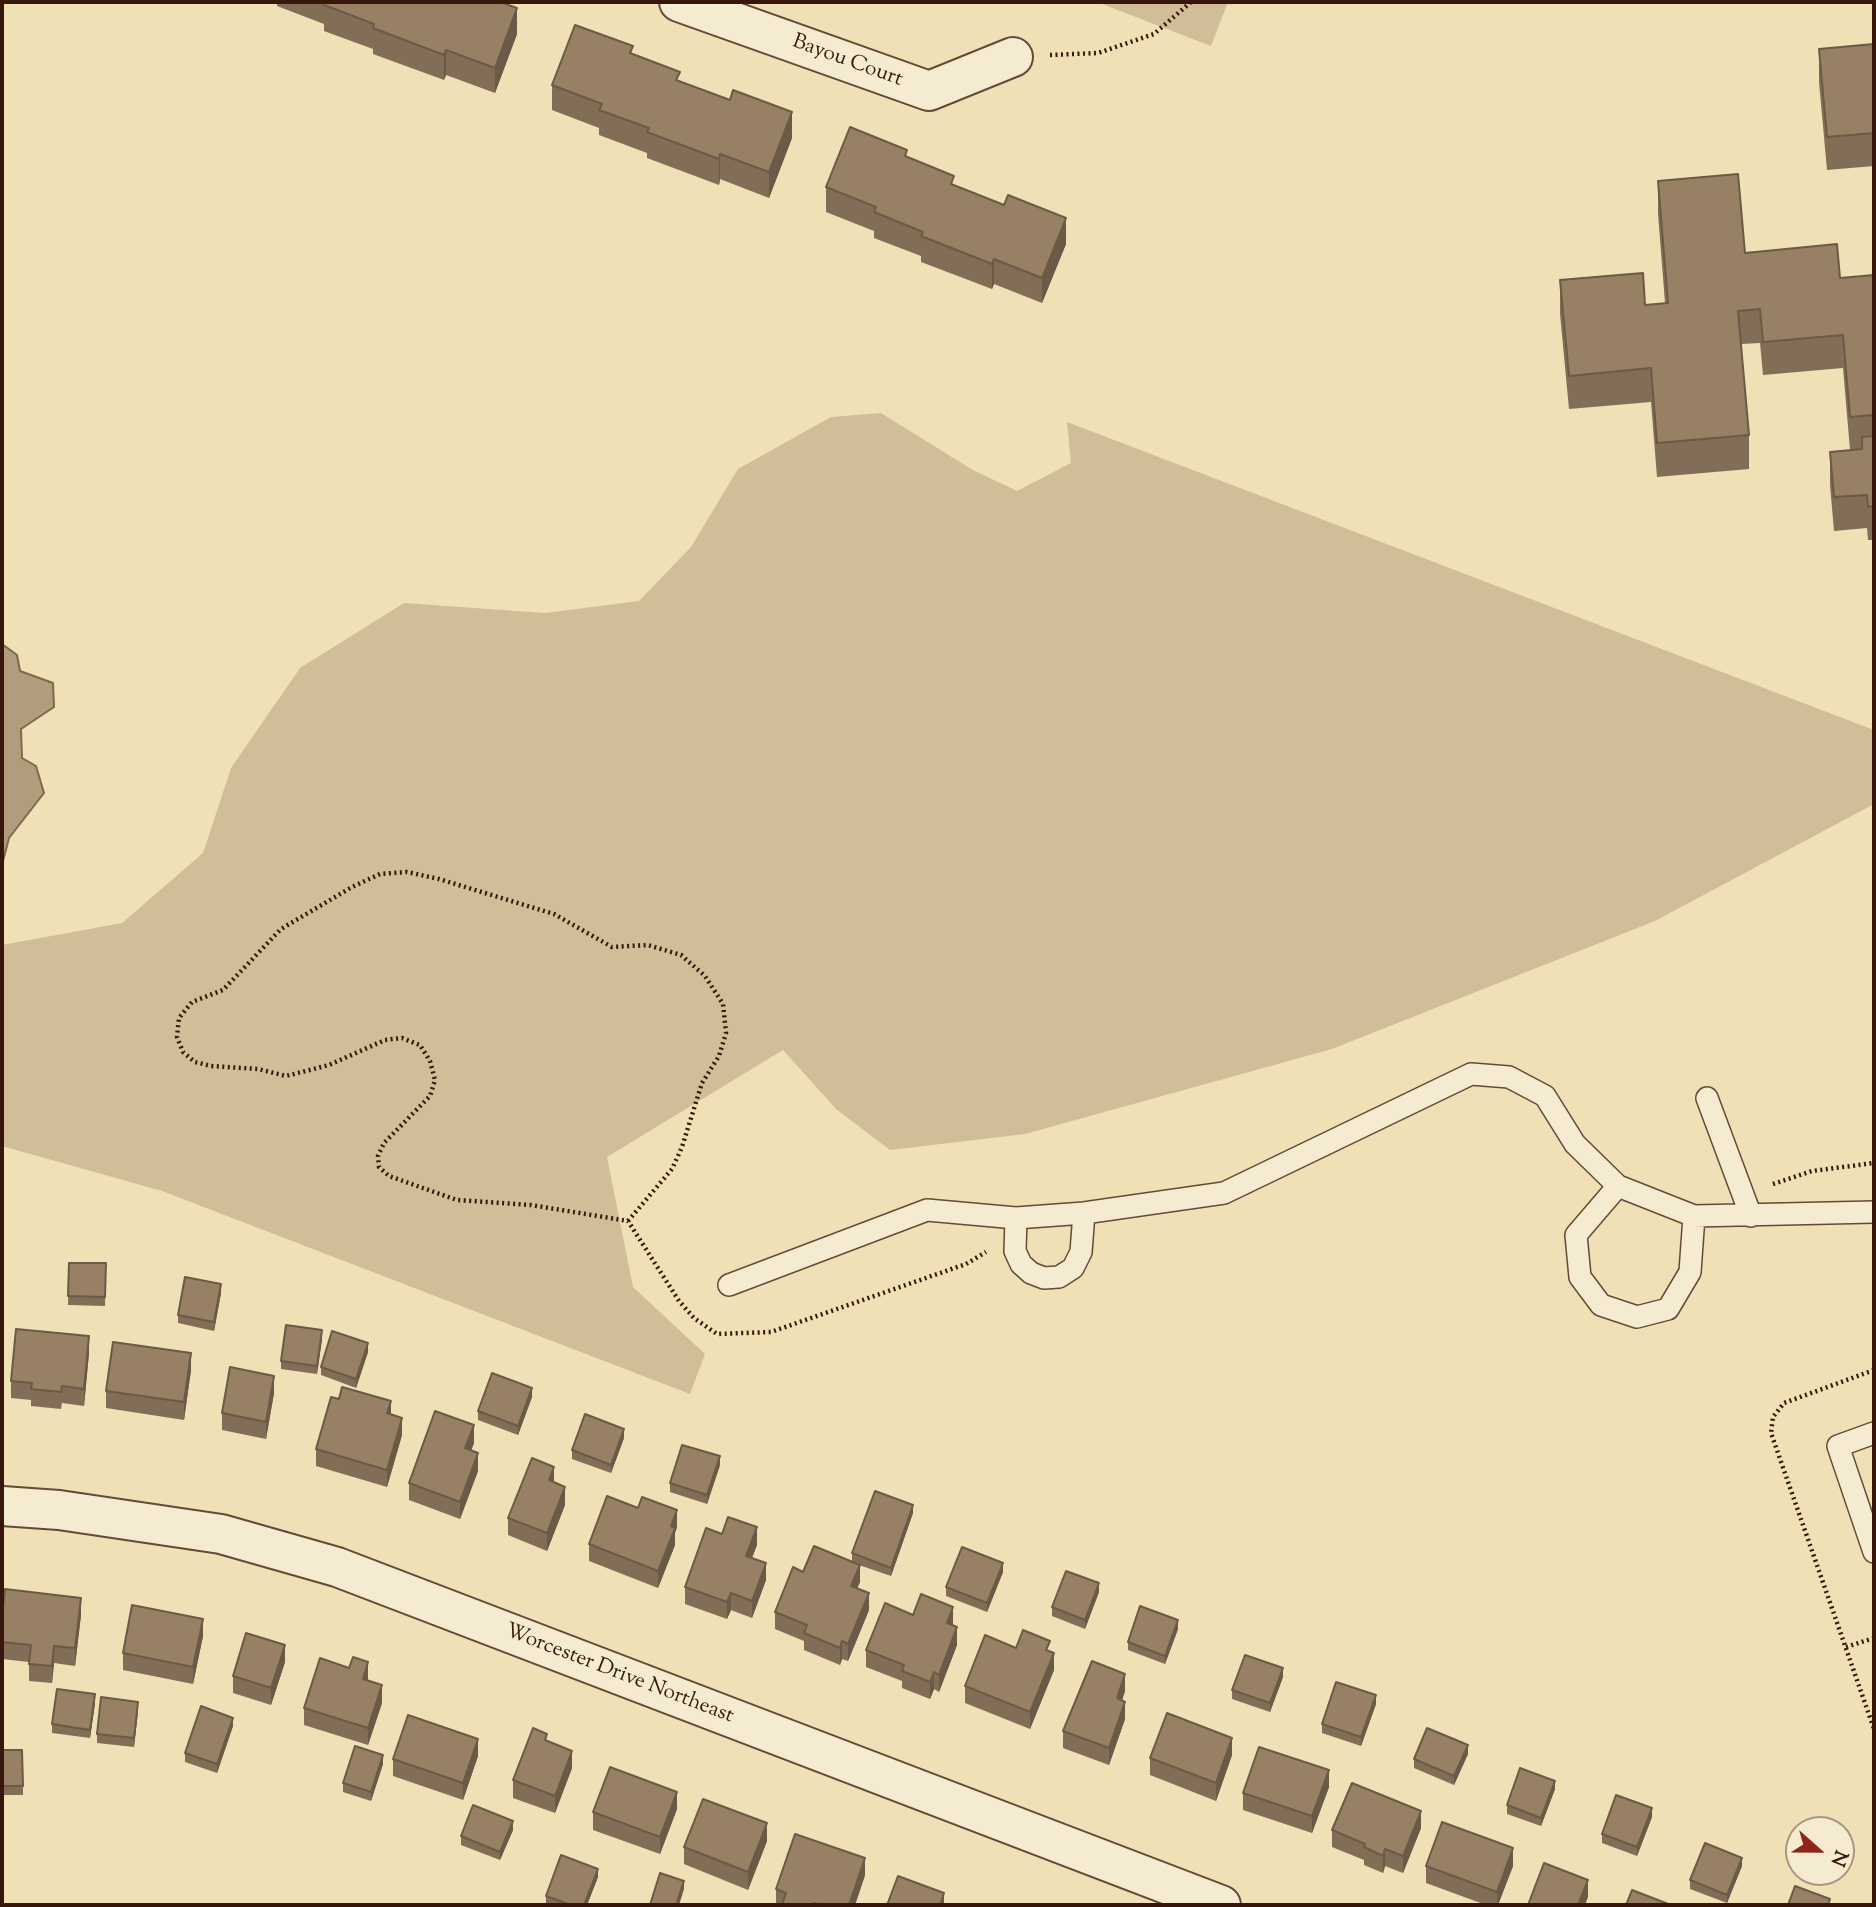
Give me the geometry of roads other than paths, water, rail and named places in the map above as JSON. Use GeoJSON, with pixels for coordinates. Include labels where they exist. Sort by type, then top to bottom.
{"type":"FeatureCollection","features":[{"type":"Feature","properties":{"kind":"street","name":"Bayou Court"},"geometry":{"type":"LineString","coordinates":[[679,2],[929,91],[1013,57]]}},
{"type":"Feature","properties":{"kind":"street","name":"Worcester Drive Northeast"},"geometry":{"type":"LineString","coordinates":[[2,1506],[59,1510],[221,1534],[337,1567],[1221,1905]]}},
{"type":"Feature","properties":{"kind":"lane"},"geometry":{"type":"LineString","coordinates":[[729,1285],[927,1210],[1016,1227],[1084,1213],[1224,1193],[1471,1074],[1509,1077],[1545,1096],[1575,1144],[1618,1186],[1694,1216],[1874,1213]]}},
{"type":"Feature","properties":{"kind":"lane"},"geometry":{"type":"LineString","coordinates":[[1707,1098],[1751,1216]]}},
{"type":"Feature","properties":{"kind":"lane"},"geometry":{"type":"LineString","coordinates":[[1618,1186],[1576,1236],[1580,1277],[1601,1305],[1637,1317],[1668,1309],[1690,1272],[1694,1216]]}},
{"type":"Feature","properties":{"kind":"lane"},"geometry":{"type":"LineString","coordinates":[[1016,1227],[1016,1251],[1021,1264],[1031,1273],[1044,1278],[1059,1277],[1073,1268],[1081,1252],[1084,1213]]}},
{"type":"Feature","properties":{"kind":"lane"},"geometry":{"type":"LineString","coordinates":[[1874,1433],[1838,1446],[1874,1552]]}}]}
